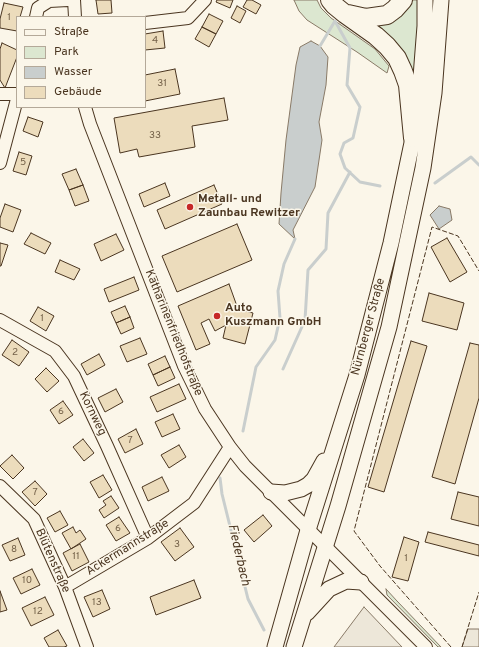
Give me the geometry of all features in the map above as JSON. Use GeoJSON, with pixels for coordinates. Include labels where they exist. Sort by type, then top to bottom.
{"type":"FeatureCollection","features":[{"type":"Feature","properties":{"kind":"highway"},"geometry":{"type":"LineString","coordinates":[[330,0],[345,14],[376,36],[397,58],[408,85],[413,138]]}},
{"type":"Feature","properties":{"kind":"highway"},"geometry":{"type":"LineString","coordinates":[[345,14],[366,18],[387,15],[403,0]]}},
{"type":"Feature","properties":{"kind":"main road","name":"Nürnberger Straße"},"geometry":{"type":"LineString","coordinates":[[275,647],[308,530],[357,375],[406,178],[421,77],[425,26],[425,0]]}},
{"type":"Feature","properties":{"kind":"main road","name":"Nürnberger Straße"},"geometry":{"type":"LineString","coordinates":[[294,647],[338,506],[389,327],[423,168],[434,92],[441,0]]}},
{"type":"Feature","properties":{"kind":"main road"},"geometry":{"type":"LineString","coordinates":[[271,492],[285,493],[308,485],[321,466],[341,428]]}},
{"type":"Feature","properties":{"kind":"main road"},"geometry":{"type":"LineString","coordinates":[[302,621],[329,589],[346,581],[361,582]]}},
{"type":"Feature","properties":{"kind":"street"},"geometry":{"type":"LineString","coordinates":[[35,8],[49,1],[68,0]]}},
{"type":"Feature","properties":{"kind":"street"},"geometry":{"type":"LineString","coordinates":[[74,0],[75,16]]}},
{"type":"Feature","properties":{"kind":"street"},"geometry":{"type":"LineString","coordinates":[[146,24],[188,18],[205,0]]}},
{"type":"Feature","properties":{"kind":"street"},"geometry":{"type":"LineString","coordinates":[[0,94],[16,94]]}},
{"type":"Feature","properties":{"kind":"street"},"geometry":{"type":"LineString","coordinates":[[0,164],[16,103]]}},
{"type":"Feature","properties":{"kind":"street","name":"Katharinenfriedhofstraße"},"geometry":{"type":"LineString","coordinates":[[84,108],[184,366],[205,409],[230,447],[245,466],[426,647]]}},
{"type":"Feature","properties":{"kind":"street","name":"Kornweg"},"geometry":{"type":"LineString","coordinates":[[0,320],[54,351],[74,376],[148,538]]}},
{"type":"Feature","properties":{"kind":"street","name":"Ackermannstraße"},"geometry":{"type":"LineString","coordinates":[[65,587],[148,538],[194,503],[230,447]]}},
{"type":"Feature","properties":{"kind":"street","name":"Blütenstraße"},"geometry":{"type":"LineString","coordinates":[[0,486],[34,519],[65,587],[86,646]]}},
{"type":"Feature","properties":{"kind":"green space"},"geometry":{"type":"Polygon","coordinates":[[[294,0],[317,0],[321,8],[331,18],[375,49],[389,66],[387,73],[307,20],[299,11],[294,0]]]}},
{"type":"Feature","properties":{"kind":"green space"},"geometry":{"type":"Polygon","coordinates":[[[413,0],[420,0],[415,81],[371,23],[406,10],[413,0]]]}},
{"type":"Feature","properties":{"kind":"green space"},"geometry":{"type":"Polygon","coordinates":[[[386,589],[441,647],[438,647],[387,595],[386,589]]]}},
{"type":"Feature","properties":{"kind":"shaded area"},"geometry":{"type":"Polygon","coordinates":[[[364,607],[402,647],[334,647],[364,607]]]}},
{"type":"Feature","properties":{"kind":"shaded area"},"geometry":{"type":"Polygon","coordinates":[[[468,629],[479,629],[479,647],[462,647],[468,629]]]}},
{"type":"Feature","properties":{"kind":"water"},"geometry":{"type":"Polygon","coordinates":[[[311,41],[320,46],[328,57],[326,85],[319,122],[322,140],[315,187],[293,230],[295,239],[279,224],[281,193],[286,140],[296,65],[300,47],[311,41]]]}},
{"type":"Feature","properties":{"kind":"water"},"geometry":{"type":"Polygon","coordinates":[[[439,206],[450,209],[452,220],[439,229],[430,215],[439,206]]]}},
{"type":"Feature","properties":{"kind":"building"},"geometry":{"type":"Polygon","coordinates":[[[96,0],[111,0],[112,13],[98,14],[96,0]]]}},
{"type":"Feature","properties":{"kind":"building"},"geometry":{"type":"Polygon","coordinates":[[[217,0],[233,0],[230,8],[216,2],[217,0]]]}},
{"type":"Feature","properties":{"kind":"building"},"geometry":{"type":"Polygon","coordinates":[[[247,0],[252,0],[261,5],[256,14],[243,7],[247,0]]]}},
{"type":"Feature","properties":{"kind":"building"},"geometry":{"type":"Polygon","coordinates":[[[4,3],[23,7],[20,16],[16,16],[16,31],[0,28],[0,19],[4,3]]]}},
{"type":"Feature","properties":{"kind":"building"},"geometry":{"type":"Polygon","coordinates":[[[237,6],[246,11],[240,23],[231,18],[237,6]]]}},
{"type":"Feature","properties":{"kind":"building"},"geometry":{"type":"Polygon","coordinates":[[[209,14],[223,21],[216,34],[202,27],[209,14]]]}},
{"type":"Feature","properties":{"kind":"building"},"geometry":{"type":"Polygon","coordinates":[[[202,27],[216,34],[209,47],[195,39],[202,27]]]}},
{"type":"Feature","properties":{"kind":"building"},"geometry":{"type":"Polygon","coordinates":[[[163,31],[165,48],[146,50],[146,34],[163,31]]]}},
{"type":"Feature","properties":{"kind":"building"},"geometry":{"type":"Polygon","coordinates":[[[2,43],[16,50],[16,60],[5,88],[0,80],[0,49],[2,43]]]}},
{"type":"Feature","properties":{"kind":"building"},"geometry":{"type":"Polygon","coordinates":[[[175,69],[180,94],[146,101],[146,75],[175,69]]]}},
{"type":"Feature","properties":{"kind":"building"},"geometry":{"type":"Polygon","coordinates":[[[224,98],[228,120],[192,126],[195,147],[139,157],[137,149],[120,153],[114,118],[224,98]]]}},
{"type":"Feature","properties":{"kind":"building"},"geometry":{"type":"Polygon","coordinates":[[[28,117],[43,122],[38,137],[23,131],[28,117]]]}},
{"type":"Feature","properties":{"kind":"building"},"geometry":{"type":"Polygon","coordinates":[[[19,152],[32,156],[26,175],[13,171],[19,152]]]}},
{"type":"Feature","properties":{"kind":"building"},"geometry":{"type":"Polygon","coordinates":[[[76,169],[83,185],[69,190],[62,174],[76,169]]]}},
{"type":"Feature","properties":{"kind":"building"},"geometry":{"type":"Polygon","coordinates":[[[165,183],[170,196],[144,207],[139,194],[165,183]]]}},
{"type":"Feature","properties":{"kind":"building"},"geometry":{"type":"Polygon","coordinates":[[[83,185],[89,201],[75,206],[69,190],[83,185]]]}},
{"type":"Feature","properties":{"kind":"building","name":"Metall- und Zaunbau Rewitzer"},"geometry":{"type":"Polygon","coordinates":[[[214,185],[222,204],[165,229],[157,210],[214,185]]]}},
{"type":"Feature","properties":{"kind":"building"},"geometry":{"type":"Polygon","coordinates":[[[5,204],[21,210],[13,232],[0,227],[0,218],[5,204]]]}},
{"type":"Feature","properties":{"kind":"building"},"geometry":{"type":"Polygon","coordinates":[[[237,224],[252,260],[177,292],[162,256],[237,224]]]}},
{"type":"Feature","properties":{"kind":"building"},"geometry":{"type":"Polygon","coordinates":[[[31,233],[51,243],[45,254],[24,244],[31,233]]]}},
{"type":"Feature","properties":{"kind":"building"},"geometry":{"type":"Polygon","coordinates":[[[116,234],[124,250],[101,261],[94,244],[116,234]]]}},
{"type":"Feature","properties":{"kind":"building"},"geometry":{"type":"Polygon","coordinates":[[[447,238],[467,272],[450,282],[431,247],[447,238]]]}},
{"type":"Feature","properties":{"kind":"building"},"geometry":{"type":"Polygon","coordinates":[[[0,243],[8,245],[1,266],[0,266],[0,243]]]}},
{"type":"Feature","properties":{"kind":"building"},"geometry":{"type":"Polygon","coordinates":[[[60,260],[80,269],[74,280],[55,272],[60,260]]]}},
{"type":"Feature","properties":{"kind":"building"},"geometry":{"type":"Polygon","coordinates":[[[134,277],[139,290],[109,302],[104,289],[134,277]]]}},
{"type":"Feature","properties":{"kind":"building","name":"Auto Kuszmann GmbH"},"geometry":{"type":"Polygon","coordinates":[[[229,284],[238,309],[253,313],[245,344],[223,338],[226,325],[215,331],[209,319],[201,323],[210,344],[196,350],[178,306],[229,284]]]}},
{"type":"Feature","properties":{"kind":"building"},"geometry":{"type":"Polygon","coordinates":[[[429,293],[464,303],[457,330],[422,321],[429,293]]]}},
{"type":"Feature","properties":{"kind":"building"},"geometry":{"type":"Polygon","coordinates":[[[125,306],[130,317],[116,323],[111,312],[125,306]]]}},
{"type":"Feature","properties":{"kind":"building"},"geometry":{"type":"Polygon","coordinates":[[[38,307],[54,316],[46,331],[30,321],[38,307]]]}},
{"type":"Feature","properties":{"kind":"building"},"geometry":{"type":"Polygon","coordinates":[[[130,317],[134,328],[121,334],[116,323],[130,317]]]}},
{"type":"Feature","properties":{"kind":"building"},"geometry":{"type":"Polygon","coordinates":[[[140,338],[147,354],[127,362],[120,346],[140,338]]]}},
{"type":"Feature","properties":{"kind":"building"},"geometry":{"type":"Polygon","coordinates":[[[12,340],[29,352],[19,366],[2,355],[12,340]]]}},
{"type":"Feature","properties":{"kind":"building"},"geometry":{"type":"Polygon","coordinates":[[[411,341],[427,346],[384,492],[368,487],[411,341]]]}},
{"type":"Feature","properties":{"kind":"building"},"geometry":{"type":"Polygon","coordinates":[[[470,343],[479,345],[479,398],[455,484],[432,477],[470,343]]]}},
{"type":"Feature","properties":{"kind":"building"},"geometry":{"type":"Polygon","coordinates":[[[99,354],[105,365],[87,375],[81,364],[99,354]]]}},
{"type":"Feature","properties":{"kind":"building"},"geometry":{"type":"Polygon","coordinates":[[[165,356],[170,367],[153,375],[148,364],[165,356]]]}},
{"type":"Feature","properties":{"kind":"building"},"geometry":{"type":"Polygon","coordinates":[[[170,367],[175,378],[158,386],[153,375],[170,367]]]}},
{"type":"Feature","properties":{"kind":"building"},"geometry":{"type":"Polygon","coordinates":[[[46,368],[59,381],[47,392],[35,379],[46,368]]]}},
{"type":"Feature","properties":{"kind":"building"},"geometry":{"type":"Polygon","coordinates":[[[179,384],[186,399],[157,412],[150,397],[179,384]]]}},
{"type":"Feature","properties":{"kind":"building"},"geometry":{"type":"Polygon","coordinates":[[[116,389],[123,402],[105,412],[98,398],[116,389]]]}},
{"type":"Feature","properties":{"kind":"building"},"geometry":{"type":"Polygon","coordinates":[[[63,401],[73,415],[59,424],[50,410],[63,401]]]}},
{"type":"Feature","properties":{"kind":"building"},"geometry":{"type":"Polygon","coordinates":[[[173,414],[180,429],[162,437],[155,422],[173,414]]]}},
{"type":"Feature","properties":{"kind":"building"},"geometry":{"type":"Polygon","coordinates":[[[136,429],[143,444],[125,453],[118,439],[136,429]]]}},
{"type":"Feature","properties":{"kind":"building"},"geometry":{"type":"Polygon","coordinates":[[[83,439],[94,453],[84,461],[73,447],[83,439]]]}},
{"type":"Feature","properties":{"kind":"building"},"geometry":{"type":"Polygon","coordinates":[[[179,445],[186,457],[169,468],[161,455],[179,445]]]}},
{"type":"Feature","properties":{"kind":"building"},"geometry":{"type":"Polygon","coordinates":[[[12,455],[24,468],[13,479],[0,466],[12,455]]]}},
{"type":"Feature","properties":{"kind":"building"},"geometry":{"type":"Polygon","coordinates":[[[103,475],[112,490],[99,498],[90,482],[103,475]]]}},
{"type":"Feature","properties":{"kind":"building"},"geometry":{"type":"Polygon","coordinates":[[[162,477],[169,491],[148,501],[142,487],[162,477]]]}},
{"type":"Feature","properties":{"kind":"building"},"geometry":{"type":"Polygon","coordinates":[[[35,481],[47,494],[35,506],[22,492],[35,481]]]}},
{"type":"Feature","properties":{"kind":"building"},"geometry":{"type":"Polygon","coordinates":[[[458,492],[479,497],[479,526],[451,519],[458,492]]]}},
{"type":"Feature","properties":{"kind":"building"},"geometry":{"type":"Polygon","coordinates":[[[111,496],[119,508],[104,518],[99,510],[106,505],[103,501],[111,496]]]}},
{"type":"Feature","properties":{"kind":"building"},"geometry":{"type":"Polygon","coordinates":[[[60,511],[68,525],[55,532],[47,518],[60,511]]]}},
{"type":"Feature","properties":{"kind":"building"},"geometry":{"type":"Polygon","coordinates":[[[263,515],[272,526],[254,542],[244,530],[263,515]]]}},
{"type":"Feature","properties":{"kind":"building"},"geometry":{"type":"Polygon","coordinates":[[[119,517],[130,533],[116,541],[106,525],[119,517]]]}},
{"type":"Feature","properties":{"kind":"building"},"geometry":{"type":"Polygon","coordinates":[[[73,527],[76,533],[80,530],[86,539],[71,549],[62,533],[73,527]]]}},
{"type":"Feature","properties":{"kind":"building"},"geometry":{"type":"Polygon","coordinates":[[[180,528],[194,547],[175,561],[161,542],[180,528]]]}},
{"type":"Feature","properties":{"kind":"building"},"geometry":{"type":"Polygon","coordinates":[[[428,532],[479,545],[479,556],[425,542],[428,532]]]}},
{"type":"Feature","properties":{"kind":"building"},"geometry":{"type":"Polygon","coordinates":[[[404,537],[419,542],[408,581],[392,577],[404,537]]]}},
{"type":"Feature","properties":{"kind":"building"},"geometry":{"type":"Polygon","coordinates":[[[18,538],[25,555],[10,561],[2,545],[18,538]]]}},
{"type":"Feature","properties":{"kind":"building"},"geometry":{"type":"Polygon","coordinates":[[[80,544],[89,562],[72,571],[63,553],[80,544]]]}},
{"type":"Feature","properties":{"kind":"building"},"geometry":{"type":"Polygon","coordinates":[[[32,569],[40,585],[21,594],[13,578],[32,569]]]}},
{"type":"Feature","properties":{"kind":"building"},"geometry":{"type":"Polygon","coordinates":[[[194,580],[201,598],[156,615],[150,597],[194,580]]]}},
{"type":"Feature","properties":{"kind":"building"},"geometry":{"type":"Polygon","coordinates":[[[102,590],[110,609],[93,617],[84,597],[102,590]]]}},
{"type":"Feature","properties":{"kind":"building"},"geometry":{"type":"Polygon","coordinates":[[[0,591],[7,610],[0,612],[0,591]]]}},
{"type":"Feature","properties":{"kind":"building"},"geometry":{"type":"Polygon","coordinates":[[[45,597],[54,615],[31,626],[22,608],[45,597]]]}},
{"type":"Feature","properties":{"kind":"building"},"geometry":{"type":"Polygon","coordinates":[[[58,630],[67,646],[49,647],[44,638],[58,630]]]}},
{"type":"Feature","properties":{"kind":"waterway"},"geometry":{"type":"LineString","coordinates":[[320,46],[335,21],[350,48],[347,85],[360,107],[353,138],[344,143],[340,154],[345,168],[360,182],[380,186]]}},
{"type":"Feature","properties":{"kind":"waterway"},"geometry":{"type":"LineString","coordinates":[[435,183],[471,157],[479,165]]}},
{"type":"Feature","properties":{"kind":"waterway"},"geometry":{"type":"LineString","coordinates":[[283,369],[305,320],[308,270],[326,249],[328,213],[350,172]]}},
{"type":"Feature","properties":{"kind":"waterway","name":"Fiederbach"},"geometry":{"type":"LineString","coordinates":[[243,431],[256,367],[275,340],[280,318],[278,291],[284,264],[295,239]]}},
{"type":"Feature","properties":{"kind":"waterway","name":"Fiederbach"},"geometry":{"type":"LineString","coordinates":[[220,478],[222,494],[248,599],[264,630]]}},
{"type":"Feature","properties":{"kind":"fence"},"geometry":{"type":"LineString","coordinates":[[451,647],[380,566],[354,531],[432,227],[458,236],[479,271]]}},
{"type":"Feature","properties":{"kind":"fence"},"geometry":{"type":"LineString","coordinates":[[462,647],[479,592]]}},
{"type":"Feature","properties":{"kind":"place","name":"Metall- und Zaunbau Rewitzer"},"geometry":{"type":"Point","coordinates":[190,207]}},
{"type":"Feature","properties":{"kind":"place","name":"Auto Kuszmann GmbH"},"geometry":{"type":"Point","coordinates":[217,316]}}]}
